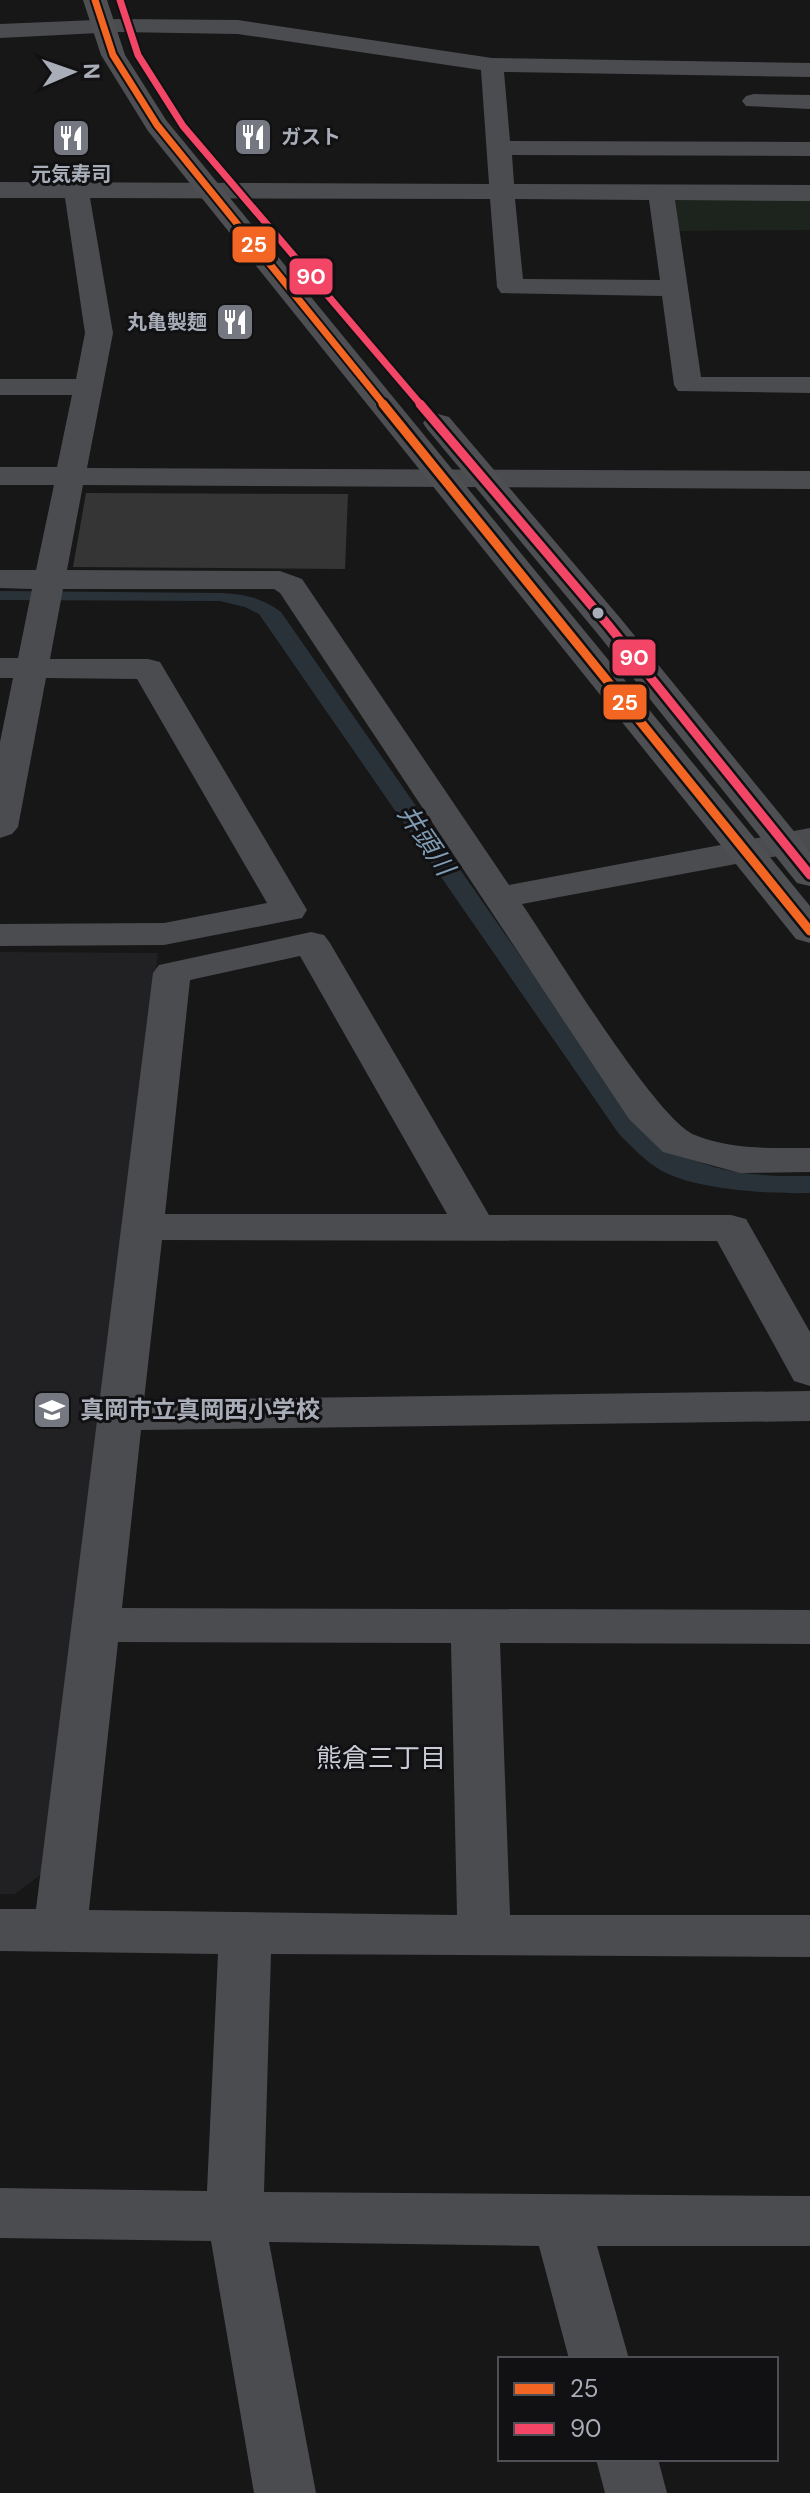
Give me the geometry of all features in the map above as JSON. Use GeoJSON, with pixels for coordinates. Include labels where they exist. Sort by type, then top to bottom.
{"type":"FeatureCollection","features":[{"type":"Feature","properties":{"kind":"main road"},"geometry":{"type":"LineString","coordinates":[[110,12],[113,60],[130,89],[227,191],[485,477],[798,841],[810,875]]}},
{"type":"Feature","properties":{"kind":"main road"},"geometry":{"type":"LineString","coordinates":[[227,191],[444,477],[810,931]]}},
{"type":"Feature","properties":{"kind":"street"},"geometry":{"type":"LineString","coordinates":[[0,31],[110,12],[238,27],[492,65],[810,70]]}},
{"type":"Feature","properties":{"kind":"street"},"geometry":{"type":"LineString","coordinates":[[492,65],[510,287],[675,288]]}},
{"type":"Feature","properties":{"kind":"street"},"geometry":{"type":"LineString","coordinates":[[754,101],[810,102]]}},
{"type":"Feature","properties":{"kind":"street"},"geometry":{"type":"LineString","coordinates":[[497,148],[810,149]]}},
{"type":"Feature","properties":{"kind":"street"},"geometry":{"type":"LineString","coordinates":[[0,827],[16,668],[51,579],[99,333],[76,189]]}},
{"type":"Feature","properties":{"kind":"street"},"geometry":{"type":"LineString","coordinates":[[0,190],[810,193]]}},
{"type":"Feature","properties":{"kind":"street"},"geometry":{"type":"LineString","coordinates":[[661,193],[688,385],[810,385]]}},
{"type":"Feature","properties":{"kind":"street"},"geometry":{"type":"LineString","coordinates":[[0,387],[89,387]]}},
{"type":"Feature","properties":{"kind":"street"},"geometry":{"type":"LineString","coordinates":[[0,476],[810,480]]}},
{"type":"Feature","properties":{"kind":"street"},"geometry":{"type":"LineString","coordinates":[[0,579],[280,580],[291,586],[643,1111],[677,1143],[740,1161],[810,1160]]}},
{"type":"Feature","properties":{"kind":"street"},"geometry":{"type":"LineString","coordinates":[[0,935],[164,934],[289,910],[148,669],[16,668]]}},
{"type":"Feature","properties":{"kind":"street"},"geometry":{"type":"LineString","coordinates":[[501,897],[798,841]]}},
{"type":"Feature","properties":{"kind":"street"},"geometry":{"type":"LineString","coordinates":[[60,1931],[172,973],[311,943],[476,1228]]}},
{"type":"Feature","properties":{"kind":"street"},"geometry":{"type":"LineString","coordinates":[[141,1227],[731,1228],[810,1371]]}},
{"type":"Feature","properties":{"kind":"street"},"geometry":{"type":"LineString","coordinates":[[120,1415],[810,1406]]}},
{"type":"Feature","properties":{"kind":"street"},"geometry":{"type":"LineString","coordinates":[[96,1625],[810,1627]]}},
{"type":"Feature","properties":{"kind":"street"},"geometry":{"type":"LineString","coordinates":[[475,1626],[484,1936]]}},
{"type":"Feature","properties":{"kind":"street"},"geometry":{"type":"LineString","coordinates":[[0,1930],[484,1936],[810,1936]]}},
{"type":"Feature","properties":{"kind":"street"},"geometry":{"type":"LineString","coordinates":[[245,1933],[235,2214],[285,2493]]}},
{"type":"Feature","properties":{"kind":"street"},"geometry":{"type":"LineString","coordinates":[[0,2213],[561,2221],[810,2221]]}},
{"type":"Feature","properties":{"kind":"street"},"geometry":{"type":"LineString","coordinates":[[561,2221],[598,2357]]}},
{"type":"Feature","properties":{"kind":"street"},"geometry":{"type":"LineString","coordinates":[[628,2461],[636,2493]]}},
{"type":"Feature","properties":{"kind":"shaded area"},"geometry":{"type":"Polygon","coordinates":[[[680,197],[810,197],[810,230],[677,231],[672,201],[680,197]]]}},
{"type":"Feature","properties":{"kind":"shaded area","name":"真岡市立真岡西小学校"},"geometry":{"type":"Polygon","coordinates":[[[0,952],[158,953],[52,1866],[15,1894],[0,1894],[0,952]]]}},
{"type":"Feature","properties":{"kind":"water","name":"井頭川"},"geometry":{"type":"Polygon","coordinates":[[[0,591],[228,593],[259,600],[281,612],[640,1128],[680,1154],[720,1168],[763,1175],[810,1176],[810,1193],[734,1190],[694,1183],[662,1171],[619,1134],[259,614],[220,601],[0,600],[0,591]]]}},
{"type":"Feature","properties":{"kind":"building"},"geometry":{"type":"Polygon","coordinates":[[[86,493],[348,494],[345,569],[73,567],[86,493]]]}},
{"type":"Feature","properties":{"kind":"transit line","name":"25"},"geometry":{"type":"LineString","coordinates":[[95,0],[113,55],[157,125],[810,931]]}},
{"type":"Feature","properties":{"kind":"transit line","name":"90"},"geometry":{"type":"LineString","coordinates":[[120,0],[138,55],[183,126],[609,626],[810,875]]}},
{"type":"Feature","properties":{"kind":"place","name":"ガスト"},"geometry":{"type":"Point","coordinates":[253,137]}},
{"type":"Feature","properties":{"kind":"place","name":"元気寿司"},"geometry":{"type":"Point","coordinates":[71,138]}},
{"type":"Feature","properties":{"kind":"place","name":"丸亀製麺"},"geometry":{"type":"Point","coordinates":[235,322]}},
{"type":"Feature","properties":{"kind":"place","name":"真岡市立真岡西小学校"},"geometry":{"type":"Point","coordinates":[52,1410]}},
{"type":"Feature","properties":{"kind":"district","name":"熊倉三丁目"},"geometry":{"type":"Point","coordinates":[381,1758]}}]}
